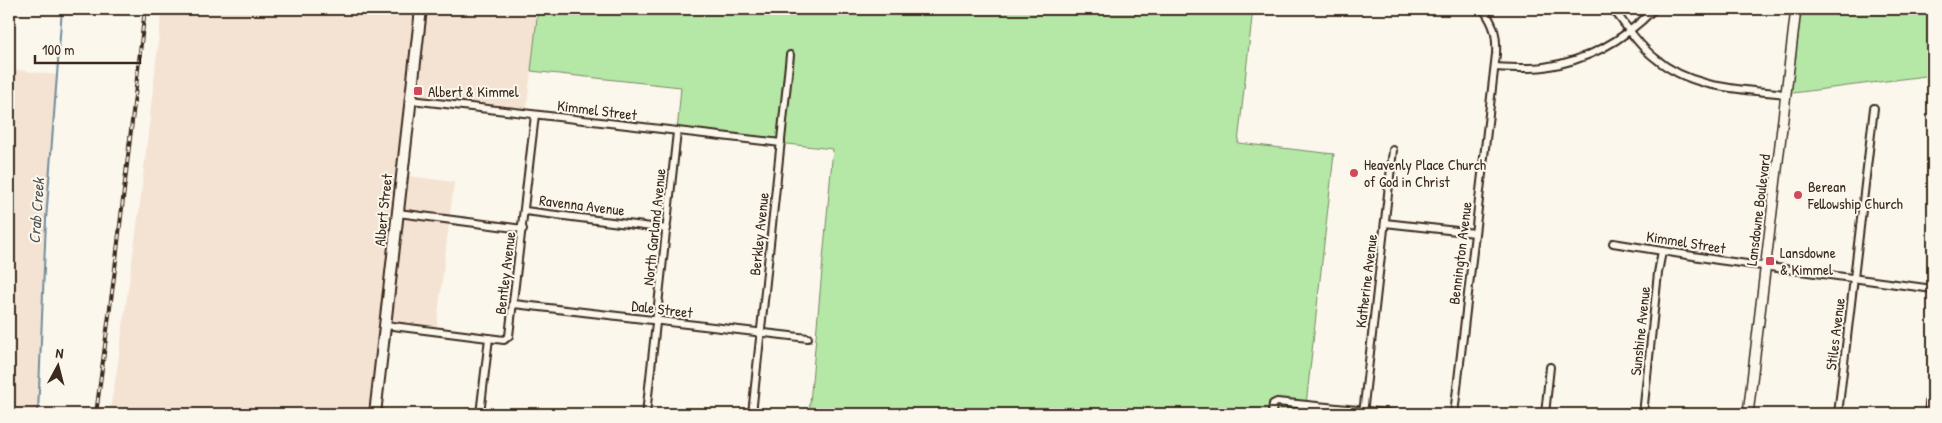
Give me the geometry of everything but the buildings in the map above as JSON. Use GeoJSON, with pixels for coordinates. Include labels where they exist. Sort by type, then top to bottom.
{"type":"FeatureCollection","features":[{"type":"Feature","properties":{"kind":"main road","name":"Albert Street"},"geometry":{"type":"LineString","coordinates":[[375,414],[421,9]]}},
{"type":"Feature","properties":{"kind":"street","name":"Bennington Avenue"},"geometry":{"type":"LineString","coordinates":[[1454,414],[1497,40],[1496,32],[1483,9]]}},
{"type":"Feature","properties":{"kind":"street"},"geometry":{"type":"LineString","coordinates":[[1613,9],[1655,59],[1672,71],[1690,80],[1705,84],[1785,94]]}},
{"type":"Feature","properties":{"kind":"street"},"geometry":{"type":"LineString","coordinates":[[1495,67],[1530,68],[1569,62],[1601,50],[1630,30],[1654,9]]}},
{"type":"Feature","properties":{"kind":"street","name":"Lansdowne Boulevard"},"geometry":{"type":"LineString","coordinates":[[1748,414],[1796,9]]}},
{"type":"Feature","properties":{"kind":"street","name":"Berkley Avenue"},"geometry":{"type":"LineString","coordinates":[[752,414],[790,56]]}},
{"type":"Feature","properties":{"kind":"street","name":"Kimmel Street"},"geometry":{"type":"LineString","coordinates":[[411,100],[781,143]]}},
{"type":"Feature","properties":{"kind":"street","name":"Stiles Avenue"},"geometry":{"type":"LineString","coordinates":[[1838,414],[1874,108]]}},
{"type":"Feature","properties":{"kind":"street","name":"Bentley Avenue"},"geometry":{"type":"LineString","coordinates":[[489,338],[504,340],[509,336],[535,115]]}},
{"type":"Feature","properties":{"kind":"street","name":"North Garland Avenue"},"geometry":{"type":"LineString","coordinates":[[646,414],[677,132]]}},
{"type":"Feature","properties":{"kind":"street","name":"Katherine Avenue"},"geometry":{"type":"LineString","coordinates":[[1363,412],[1394,150]]}},
{"type":"Feature","properties":{"kind":"street","name":"Ravenna Avenue"},"geometry":{"type":"LineString","coordinates":[[524,211],[667,229]]}},
{"type":"Feature","properties":{"kind":"street"},"geometry":{"type":"LineString","coordinates":[[398,213],[522,229]]}},
{"type":"Feature","properties":{"kind":"street"},"geometry":{"type":"LineString","coordinates":[[1385,223],[1475,233]]}},
{"type":"Feature","properties":{"kind":"street","name":"Kimmel Street"},"geometry":{"type":"LineString","coordinates":[[1613,244],[1933,289]]}},
{"type":"Feature","properties":{"kind":"street","name":"Sunshine Avenue"},"geometry":{"type":"LineString","coordinates":[[1643,414],[1658,272],[1662,252]]}},
{"type":"Feature","properties":{"kind":"street","name":"Dale Street"},"geometry":{"type":"LineString","coordinates":[[514,304],[808,338]]}},
{"type":"Feature","properties":{"kind":"street"},"geometry":{"type":"LineString","coordinates":[[385,325],[489,338],[480,414]]}},
{"type":"Feature","properties":{"kind":"street"},"geometry":{"type":"LineString","coordinates":[[1545,414],[1550,367]]}},
{"type":"Feature","properties":{"kind":"street"},"geometry":{"type":"LineString","coordinates":[[1928,414],[1933,368]]}},
{"type":"Feature","properties":{"kind":"street"},"geometry":{"type":"LineString","coordinates":[[1272,414],[1273,404],[1277,402],[1397,414]]}},
{"type":"Feature","properties":{"kind":"shaded area"},"geometry":{"type":"Polygon","coordinates":[[[162,9],[538,9],[526,114],[411,100],[402,175],[454,182],[436,331],[385,326],[375,414],[109,414],[140,204],[162,9]]]}},
{"type":"Feature","properties":{"kind":"shaded area"},"geometry":{"type":"Polygon","coordinates":[[[9,69],[57,75],[46,220],[38,414],[9,414],[9,69]]]}},
{"type":"Feature","properties":{"kind":"green space"},"geometry":{"type":"Polygon","coordinates":[[[538,9],[1253,9],[1238,143],[1334,154],[1306,405],[1317,406],[1316,414],[809,414],[833,149],[677,132],[681,87],[531,71],[538,9]]]}},
{"type":"Feature","properties":{"kind":"green space"},"geometry":{"type":"Polygon","coordinates":[[[1796,9],[1933,9],[1933,75],[1785,94],[1796,9]]]}},
{"type":"Feature","properties":{"kind":"waterway","name":"Crab Creek"},"geometry":{"type":"LineString","coordinates":[[38,414],[46,220],[62,9]]}},
{"type":"Feature","properties":{"kind":"railway"},"geometry":{"type":"LineString","coordinates":[[96,414],[145,9]]}},
{"type":"Feature","properties":{"kind":"place","name":"Albert & Kimmel"},"geometry":{"type":"Point","coordinates":[418,91]}},
{"type":"Feature","properties":{"kind":"place","name":"Heavenly Place Church of God in Christ"},"geometry":{"type":"Point","coordinates":[1354,173]}},
{"type":"Feature","properties":{"kind":"place","name":"Berean Fellowship Church"},"geometry":{"type":"Point","coordinates":[1798,195]}},
{"type":"Feature","properties":{"kind":"place","name":"Lansdowne & Kimmel"},"geometry":{"type":"Point","coordinates":[1770,261]}}]}
